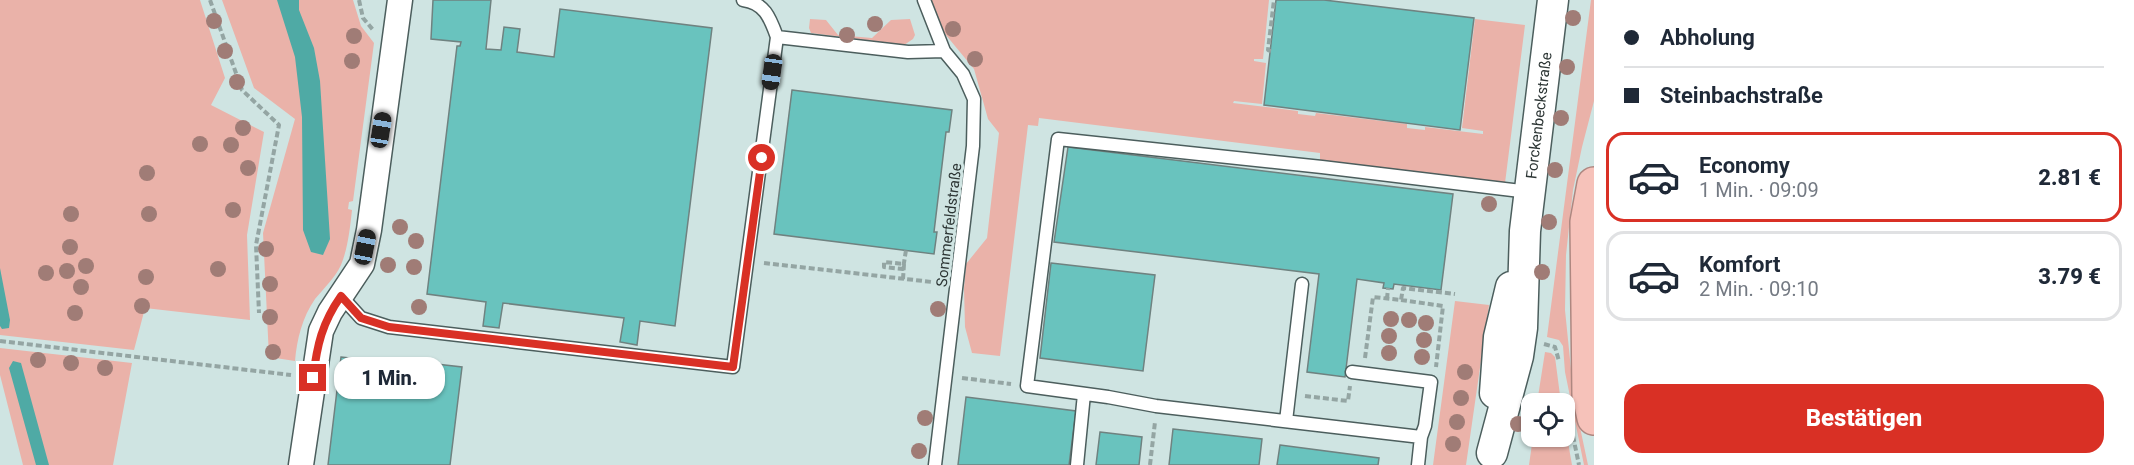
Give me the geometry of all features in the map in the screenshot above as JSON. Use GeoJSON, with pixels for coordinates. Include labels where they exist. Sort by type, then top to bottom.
{"type":"FeatureCollection","features":[{"type":"Feature","properties":{"kind":"highway"},"geometry":{"type":"LineString","coordinates":[[1594,184],[1587,222],[1589,395],[1594,418]]}},
{"type":"Feature","properties":{"kind":"street"},"geometry":{"type":"LineString","coordinates":[[301,465],[321,331],[330,312],[362,264],[400,0]]}},
{"type":"Feature","properties":{"kind":"street","name":"Forckenbeckstraße"},"geometry":{"type":"LineString","coordinates":[[1492,459],[1520,340],[1525,231],[1553,0]]}},
{"type":"Feature","properties":{"kind":"lane"},"geometry":{"type":"LineString","coordinates":[[341,296],[361,318],[389,327],[733,367],[749,261],[777,37],[768,12],[742,0]]}},
{"type":"Feature","properties":{"kind":"lane","name":"Sommerfeldstraße"},"geometry":{"type":"LineString","coordinates":[[924,0],[944,51],[963,74],[974,99],[973,146],[935,465]]}},
{"type":"Feature","properties":{"kind":"lane"},"geometry":{"type":"LineString","coordinates":[[777,37],[908,52],[944,51]]}},
{"type":"Feature","properties":{"kind":"lane"},"geometry":{"type":"LineString","coordinates":[[1421,437],[1156,406],[1027,386],[1058,139],[1323,167],[1529,192]]}},
{"type":"Feature","properties":{"kind":"lane"},"geometry":{"type":"LineString","coordinates":[[1286,421],[1302,284]]}},
{"type":"Feature","properties":{"kind":"lane"},"geometry":{"type":"LineString","coordinates":[[1357,373],[1431,382],[1418,465]]}},
{"type":"Feature","properties":{"kind":"lane"},"geometry":{"type":"LineString","coordinates":[[1077,465],[1084,394]]}},
{"type":"Feature","properties":{"kind":"path"},"geometry":{"type":"LineString","coordinates":[[210,0],[242,90],[279,125],[256,245],[259,313]]}},
{"type":"Feature","properties":{"kind":"path"},"geometry":{"type":"LineString","coordinates":[[1271,51],[1268,50],[1274,0]]}},
{"type":"Feature","properties":{"kind":"path"},"geometry":{"type":"LineString","coordinates":[[903,269],[906,250]]}},
{"type":"Feature","properties":{"kind":"path"},"geometry":{"type":"LineString","coordinates":[[749,261],[956,285]]}},
{"type":"Feature","properties":{"kind":"path"},"geometry":{"type":"LineString","coordinates":[[903,269],[884,267],[884,262],[904,264],[903,279]]}},
{"type":"Feature","properties":{"kind":"path"},"geometry":{"type":"LineString","coordinates":[[1387,299],[1388,288]]}},
{"type":"Feature","properties":{"kind":"path"},"geometry":{"type":"LineString","coordinates":[[1401,300],[1403,288],[1455,294]]}},
{"type":"Feature","properties":{"kind":"path"},"geometry":{"type":"LineString","coordinates":[[1289,394],[1348,401],[1357,373],[1373,297],[1443,306],[1435,375],[1431,382]]}},
{"type":"Feature","properties":{"kind":"path"},"geometry":{"type":"LineString","coordinates":[[0,341],[313,378]]}},
{"type":"Feature","properties":{"kind":"path"},"geometry":{"type":"LineString","coordinates":[[975,380],[1010,384]]}},
{"type":"Feature","properties":{"kind":"path"},"geometry":{"type":"LineString","coordinates":[[1150,465],[1156,406]]}},
{"type":"Feature","properties":{"kind":"shaded area"},"geometry":{"type":"Polygon","coordinates":[[[0,0],[200,0],[225,78],[211,105],[264,132],[247,235],[250,320],[145,308],[134,350],[0,335],[0,0]]]}},
{"type":"Feature","properties":{"kind":"shaded area"},"geometry":{"type":"Polygon","coordinates":[[[222,0],[353,0],[361,26],[374,43],[353,201],[349,202],[348,209],[352,210],[345,252],[339,270],[315,299],[303,321],[295,361],[269,357],[263,233],[295,119],[254,88],[222,0]]]}},
{"type":"Feature","properties":{"kind":"shaded area"},"geometry":{"type":"Polygon","coordinates":[[[928,0],[1269,0],[1263,59],[1254,59],[1254,61],[1266,63],[1262,104],[1234,101],[1233,103],[1298,111],[1298,114],[1315,116],[1316,113],[1407,124],[1407,128],[1425,130],[1425,127],[1483,134],[1483,131],[1462,128],[1475,19],[1525,25],[1505,183],[1320,160],[1320,153],[1039,118],[1038,126],[1028,125],[1000,356],[972,353],[965,327],[966,264],[987,238],[999,133],[988,119],[974,69],[936,23],[928,0]]]}},
{"type":"Feature","properties":{"kind":"shaded area"},"geometry":{"type":"Polygon","coordinates":[[[1591,0],[1594,0],[1594,101],[1573,190],[1566,255],[1565,310],[1573,393],[1569,393],[1563,346],[1559,340],[1547,337],[1591,0]]]}},
{"type":"Feature","properties":{"kind":"shaded area"},"geometry":{"type":"Polygon","coordinates":[[[810,19],[826,20],[838,35],[872,38],[891,20],[910,19],[915,35],[904,45],[811,33],[810,19]]]}},
{"type":"Feature","properties":{"kind":"shaded area"},"geometry":{"type":"Polygon","coordinates":[[[1455,301],[1489,305],[1466,465],[1433,465],[1455,301]]]}},
{"type":"Feature","properties":{"kind":"shaded area"},"geometry":{"type":"Polygon","coordinates":[[[0,348],[132,363],[113,465],[23,465],[0,375],[0,348]]]}},
{"type":"Feature","properties":{"kind":"shaded area"},"geometry":{"type":"Polygon","coordinates":[[[1545,352],[1551,353],[1555,357],[1560,393],[1539,393],[1545,352]]]}},
{"type":"Feature","properties":{"kind":"shaded area"},"geometry":{"type":"Polygon","coordinates":[[[1575,404],[1588,465],[1584,465],[1575,421],[1575,404]]]}},
{"type":"Feature","properties":{"kind":"shaded area"},"geometry":{"type":"Polygon","coordinates":[[[1532,447],[1569,447],[1572,465],[1529,465],[1532,447]]]}},
{"type":"Feature","properties":{"kind":"water"},"geometry":{"type":"Polygon","coordinates":[[[277,0],[299,0],[299,10],[314,48],[320,81],[330,239],[323,255],[311,252],[303,230],[302,117],[295,57],[277,0]]]}},
{"type":"Feature","properties":{"kind":"water"},"geometry":{"type":"Polygon","coordinates":[[[0,268],[10,320],[9,328],[2,329],[0,326],[0,268]]]}},
{"type":"Feature","properties":{"kind":"water"},"geometry":{"type":"Polygon","coordinates":[[[13,361],[21,363],[49,465],[36,465],[9,368],[13,361]]]}},
{"type":"Feature","properties":{"kind":"building"},"geometry":{"type":"Polygon","coordinates":[[[433,0],[491,0],[486,49],[501,50],[504,27],[520,29],[517,52],[554,57],[560,9],[712,28],[675,326],[640,321],[637,345],[620,342],[624,318],[503,303],[499,328],[483,326],[486,302],[427,294],[457,46],[460,46],[461,42],[431,39],[433,0]]]}},
{"type":"Feature","properties":{"kind":"building"},"geometry":{"type":"Polygon","coordinates":[[[1276,0],[1324,0],[1474,18],[1460,130],[1264,105],[1276,0]]]}},
{"type":"Feature","properties":{"kind":"building"},"geometry":{"type":"Polygon","coordinates":[[[792,90],[952,110],[949,132],[946,132],[934,232],[937,232],[934,254],[774,234],[792,90]]]}},
{"type":"Feature","properties":{"kind":"building"},"geometry":{"type":"Polygon","coordinates":[[[1068,147],[1453,194],[1441,290],[1394,284],[1393,289],[1383,288],[1384,283],[1357,279],[1345,377],[1307,372],[1319,274],[1054,242],[1068,147]]]}},
{"type":"Feature","properties":{"kind":"building"},"geometry":{"type":"Polygon","coordinates":[[[1051,263],[1155,275],[1143,371],[1040,358],[1051,263]]]}},
{"type":"Feature","properties":{"kind":"building"},"geometry":{"type":"Polygon","coordinates":[[[341,357],[419,366],[419,362],[462,367],[450,465],[328,465],[341,357]]]}},
{"type":"Feature","properties":{"kind":"building"},"geometry":{"type":"Polygon","coordinates":[[[966,397],[1076,411],[1069,465],[958,465],[966,397]]]}},
{"type":"Feature","properties":{"kind":"building"},"geometry":{"type":"Polygon","coordinates":[[[1173,429],[1262,439],[1259,465],[1169,465],[1173,429]]]}},
{"type":"Feature","properties":{"kind":"building"},"geometry":{"type":"Polygon","coordinates":[[[1100,432],[1142,437],[1139,465],[1096,465],[1100,432]]]}},
{"type":"Feature","properties":{"kind":"building"},"geometry":{"type":"Polygon","coordinates":[[[1280,445],[1379,458],[1378,465],[1277,465],[1280,445]]]}},
{"type":"Feature","properties":{"kind":"route"},"geometry":{"type":"LineString","coordinates":[[313,378],[321,331],[341,296],[361,318],[389,327],[733,367],[762,158]]}}]}
